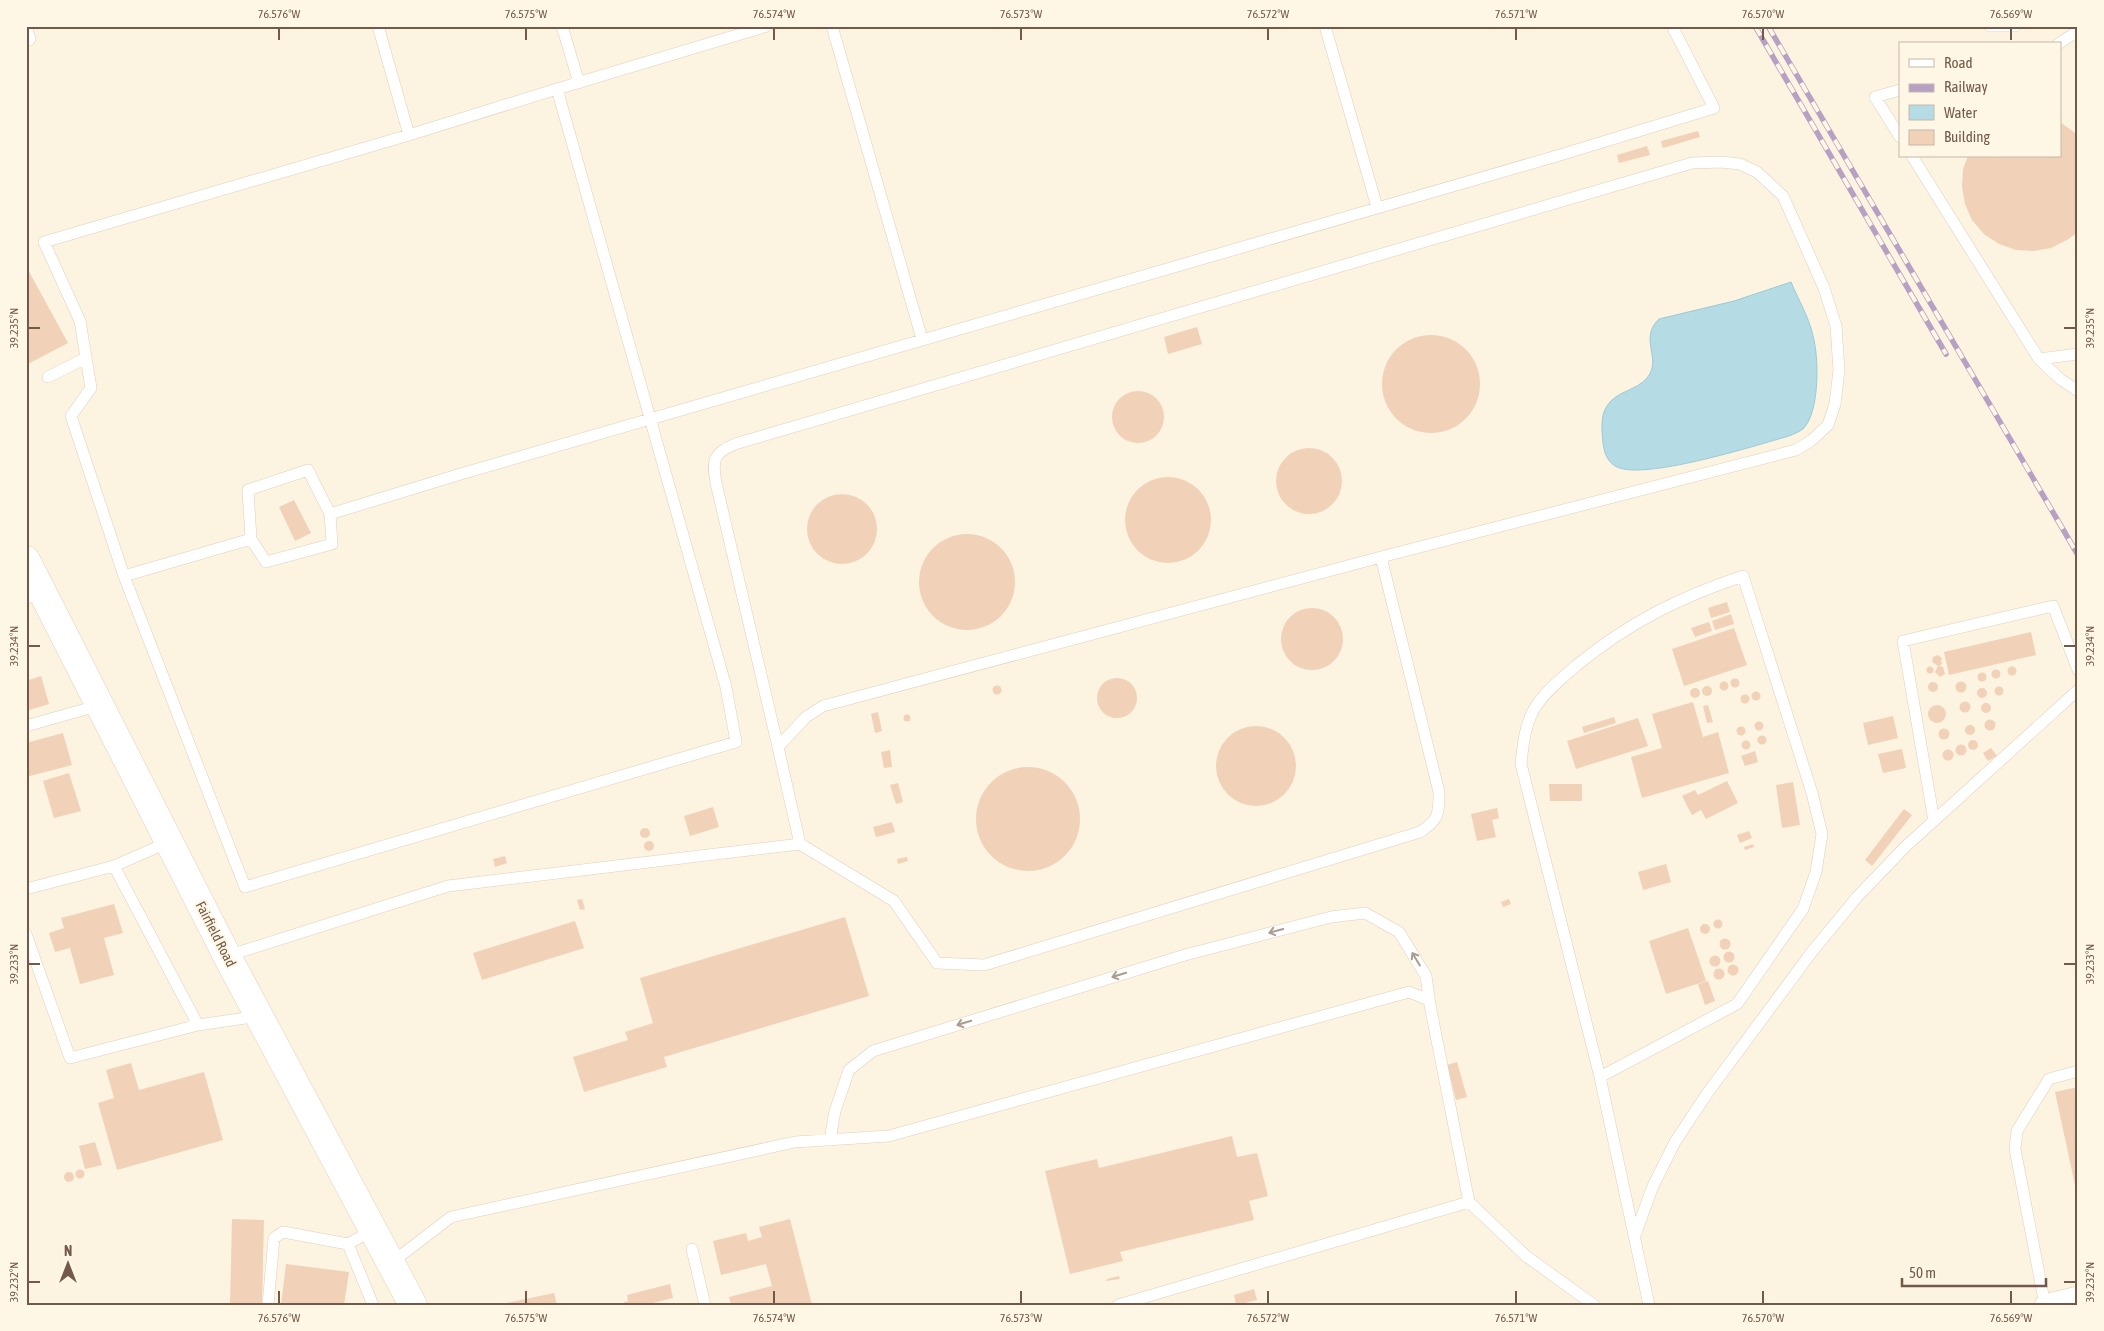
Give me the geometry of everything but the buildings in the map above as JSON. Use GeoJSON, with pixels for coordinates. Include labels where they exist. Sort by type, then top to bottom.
{"type":"FeatureCollection","features":[{"type":"Feature","properties":{"kind":"street","name":"Fairfield Road"},"geometry":{"type":"LineString","coordinates":[[26,560],[34,595],[100,704],[227,956],[413,1305]]}},
{"type":"Feature","properties":{"kind":"street"},"geometry":{"type":"LineString","coordinates":[[2045,1305],[2078,1297]]}},
{"type":"Feature","properties":{"kind":"lane"},"geometry":{"type":"LineString","coordinates":[[378,26],[409,136]]}},
{"type":"Feature","properties":{"kind":"lane"},"geometry":{"type":"LineString","coordinates":[[562,26],[579,83]]}},
{"type":"Feature","properties":{"kind":"lane"},"geometry":{"type":"LineString","coordinates":[[557,89],[726,687],[736,742],[245,887],[124,576],[71,416],[91,388],[80,321],[44,242],[409,136],[557,89],[767,26]]}},
{"type":"Feature","properties":{"kind":"lane"},"geometry":{"type":"LineString","coordinates":[[832,26],[922,339]]}},
{"type":"Feature","properties":{"kind":"lane"},"geometry":{"type":"LineString","coordinates":[[1325,26],[1377,207]]}},
{"type":"Feature","properties":{"kind":"lane"},"geometry":{"type":"LineString","coordinates":[[330,514],[651,418],[1714,108],[1672,26]]}},
{"type":"Feature","properties":{"kind":"lane"},"geometry":{"type":"LineString","coordinates":[[1990,26],[2015,26]]}},
{"type":"Feature","properties":{"kind":"lane"},"geometry":{"type":"LineString","coordinates":[[26,27],[28,41]]}},
{"type":"Feature","properties":{"kind":"lane"},"geometry":{"type":"LineString","coordinates":[[2061,42],[2078,32]]}},
{"type":"Feature","properties":{"kind":"lane"},"geometry":{"type":"LineString","coordinates":[[1899,90],[1876,97],[1899,135]]}},
{"type":"Feature","properties":{"kind":"lane"},"geometry":{"type":"LineString","coordinates":[[1913,158],[2039,359],[2060,379],[2078,391]]}},
{"type":"Feature","properties":{"kind":"lane"},"geometry":{"type":"LineString","coordinates":[[778,747],[806,717],[823,706],[1381,557],[1796,450],[1812,440],[1828,425],[1835,404],[1839,370],[1836,326],[1824,288],[1783,196],[1758,172],[1740,164],[1721,162],[1692,163],[735,444],[722,450],[715,459],[713,467],[716,483],[800,844]]}},
{"type":"Feature","properties":{"kind":"lane"},"geometry":{"type":"LineString","coordinates":[[2039,359],[2078,354]]}},
{"type":"Feature","properties":{"kind":"lane"},"geometry":{"type":"LineString","coordinates":[[48,377],[86,358]]}},
{"type":"Feature","properties":{"kind":"lane"},"geometry":{"type":"LineString","coordinates":[[308,470],[330,514],[332,544],[266,562],[251,539],[248,490],[308,470]]}},
{"type":"Feature","properties":{"kind":"lane"},"geometry":{"type":"LineString","coordinates":[[124,576],[251,539]]}},
{"type":"Feature","properties":{"kind":"lane"},"geometry":{"type":"LineString","coordinates":[[227,956],[448,886],[800,844],[894,901],[937,963],[984,965],[1420,832],[1433,823],[1439,812],[1439,792],[1381,557]]}},
{"type":"Feature","properties":{"kind":"lane"},"geometry":{"type":"LineString","coordinates":[[1600,1077],[1737,1004],[1803,909],[1816,872],[1822,834],[1812,793],[1743,576],[1659,609],[1608,640],[1559,680],[1536,706],[1523,740],[1522,764],[1600,1077],[1649,1305]]}},
{"type":"Feature","properties":{"kind":"lane"},"geometry":{"type":"LineString","coordinates":[[1934,821],[1903,641],[2053,606],[2078,670]]}},
{"type":"Feature","properties":{"kind":"lane"},"geometry":{"type":"LineString","coordinates":[[1635,1235],[1653,1186],[1675,1142],[1706,1095],[1811,953],[1851,904],[1905,847],[2078,690]]}},
{"type":"Feature","properties":{"kind":"lane"},"geometry":{"type":"LineString","coordinates":[[26,726],[100,704]]}},
{"type":"Feature","properties":{"kind":"lane"},"geometry":{"type":"LineString","coordinates":[[26,889],[114,866],[169,842]]}},
{"type":"Feature","properties":{"kind":"lane"},"geometry":{"type":"LineString","coordinates":[[114,866],[198,1026]]}},
{"type":"Feature","properties":{"kind":"lane"},"geometry":{"type":"LineString","coordinates":[[830,1140],[835,1111],[849,1070],[873,1051],[1184,956],[1330,917],[1365,913],[1399,932],[1426,976],[1469,1202],[1526,1256],[1594,1305]]}},
{"type":"Feature","properties":{"kind":"lane"},"geometry":{"type":"LineString","coordinates":[[26,934],[70,1058],[198,1026],[259,1016]]}},
{"type":"Feature","properties":{"kind":"lane"},"geometry":{"type":"LineString","coordinates":[[391,1263],[451,1217],[795,1142],[889,1136],[1409,992],[1429,1000],[1430,1005]]}},
{"type":"Feature","properties":{"kind":"lane"},"geometry":{"type":"LineString","coordinates":[[2045,1305],[2015,1148],[2018,1131],[2049,1079],[2078,1071]]}},
{"type":"Feature","properties":{"kind":"lane"},"geometry":{"type":"LineString","coordinates":[[1118,1305],[1469,1202]]}},
{"type":"Feature","properties":{"kind":"lane"},"geometry":{"type":"LineString","coordinates":[[268,1305],[274,1238],[283,1232],[348,1244],[373,1230]]}},
{"type":"Feature","properties":{"kind":"lane"},"geometry":{"type":"LineString","coordinates":[[348,1244],[373,1305]]}},
{"type":"Feature","properties":{"kind":"lane"},"geometry":{"type":"LineString","coordinates":[[692,1249],[705,1305]]}},
{"type":"Feature","properties":{"kind":"water"},"geometry":{"type":"Polygon","coordinates":[[[1791,282],[1809,322],[1816,357],[1817,384],[1813,410],[1809,421],[1803,429],[1789,436],[1752,447],[1673,466],[1629,470],[1612,464],[1606,456],[1603,446],[1603,414],[1615,397],[1637,386],[1647,378],[1653,364],[1651,334],[1653,326],[1659,319],[1734,301],[1791,282]]]}},
{"type":"Feature","properties":{"kind":"railway"},"geometry":{"type":"LineString","coordinates":[[1755,26],[1946,354]]}},
{"type":"Feature","properties":{"kind":"railway"},"geometry":{"type":"LineString","coordinates":[[1768,26],[2078,555]]}}]}
